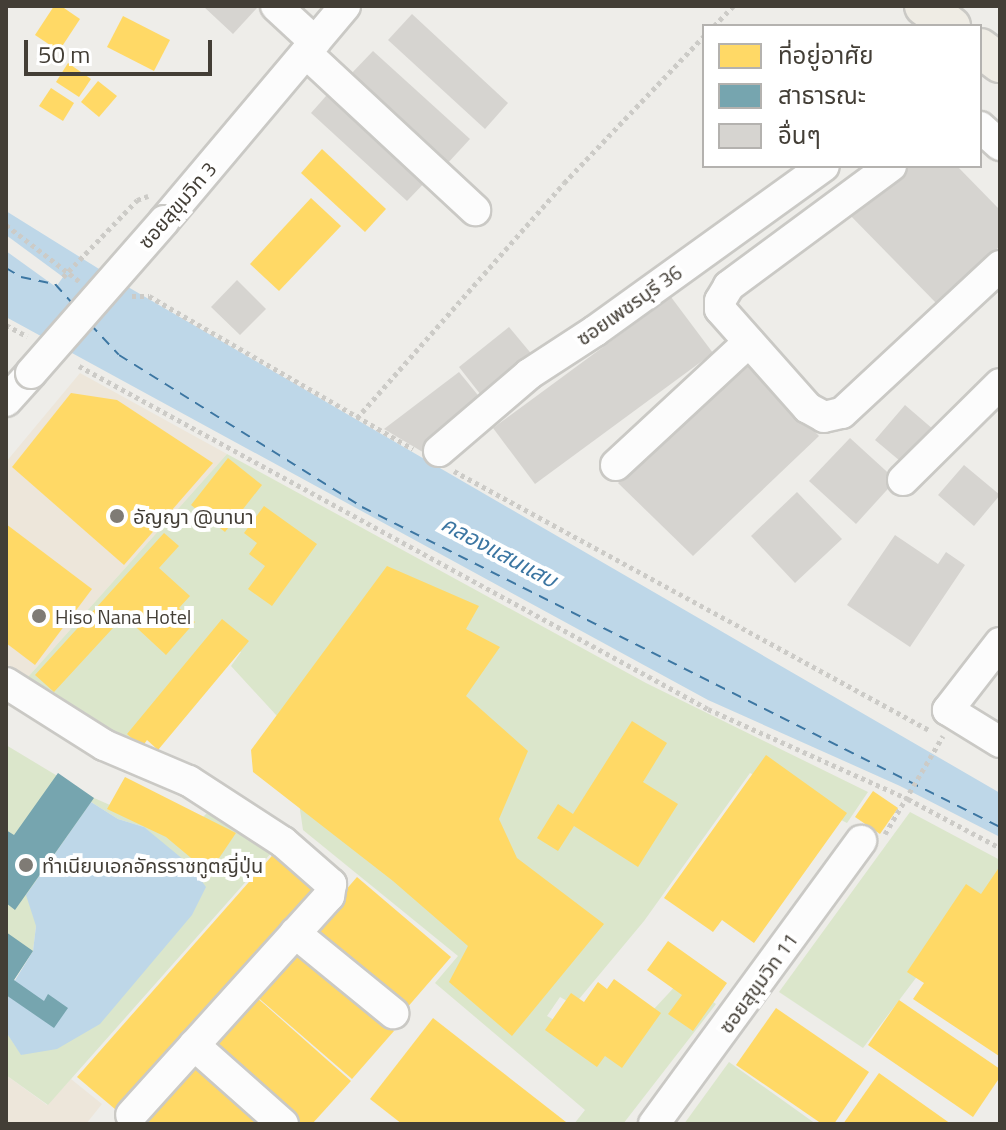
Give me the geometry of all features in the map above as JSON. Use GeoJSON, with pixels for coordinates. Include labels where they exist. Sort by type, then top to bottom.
{"type":"FeatureCollection","features":[{"type":"Feature","properties":{"kind":"main road"},"geometry":{"type":"LineString","coordinates":[[924,6],[948,24]]}},
{"type":"Feature","properties":{"kind":"street"},"geometry":{"type":"LineString","coordinates":[[276,6],[311,48],[475,210]]}},
{"type":"Feature","properties":{"kind":"street","name":"ซอยสุขุมวิท 3"},"geometry":{"type":"LineString","coordinates":[[6,401],[31,373],[156,208],[311,48],[345,6]]}},
{"type":"Feature","properties":{"kind":"street"},"geometry":{"type":"LineString","coordinates":[[982,129],[1000,145]]}},
{"type":"Feature","properties":{"kind":"street","name":"ซอยเพชรบุรี 36"},"geometry":{"type":"LineString","coordinates":[[435,457],[529,374],[595,331],[821,168]]}},
{"type":"Feature","properties":{"kind":"street"},"geometry":{"type":"LineString","coordinates":[[888,168],[729,286],[720,309],[808,408],[824,417],[842,413],[1000,266]]}},
{"type":"Feature","properties":{"kind":"street"},"geometry":{"type":"LineString","coordinates":[[616,465],[749,342]]}},
{"type":"Feature","properties":{"kind":"street"},"geometry":{"type":"LineString","coordinates":[[903,480],[1000,384]]}},
{"type":"Feature","properties":{"kind":"street"},"geometry":{"type":"LineString","coordinates":[[1000,643],[948,710],[1000,742]]}},
{"type":"Feature","properties":{"kind":"street"},"geometry":{"type":"LineString","coordinates":[[6,683],[104,745],[189,781],[283,842],[331,884],[329,896],[131,1115]]}},
{"type":"Feature","properties":{"kind":"street","name":"ซอยสุขุมวิท 11"},"geometry":{"type":"LineString","coordinates":[[654,1124],[870,843]]}},
{"type":"Feature","properties":{"kind":"street"},"geometry":{"type":"LineString","coordinates":[[295,933],[393,1013]]}},
{"type":"Feature","properties":{"kind":"street"},"geometry":{"type":"LineString","coordinates":[[194,1045],[283,1124]]}},
{"type":"Feature","properties":{"kind":"path"},"geometry":{"type":"LineString","coordinates":[[716,24],[733,6]]}},
{"type":"Feature","properties":{"kind":"path"},"geometry":{"type":"LineString","coordinates":[[357,418],[564,183],[702,38]]}},
{"type":"Feature","properties":{"kind":"path"},"geometry":{"type":"LineString","coordinates":[[65,275],[137,200],[156,208]]}},
{"type":"Feature","properties":{"kind":"path"},"geometry":{"type":"LineString","coordinates":[[6,225],[65,275],[92,289]]}},
{"type":"Feature","properties":{"kind":"path"},"geometry":{"type":"LineString","coordinates":[[120,297],[149,296],[357,418],[435,457],[954,744]]}},
{"type":"Feature","properties":{"kind":"path"},"geometry":{"type":"LineString","coordinates":[[6,325],[27,336]]}},
{"type":"Feature","properties":{"kind":"path"},"geometry":{"type":"LineString","coordinates":[[79,366],[708,709],[908,799],[1000,848]]}},
{"type":"Feature","properties":{"kind":"path"},"geometry":{"type":"LineString","coordinates":[[870,843],[908,799],[939,743]]}},
{"type":"Feature","properties":{"kind":"shaded area"},"geometry":{"type":"Polygon","coordinates":[[[80,373],[227,454],[28,677],[6,664],[6,462],[80,373]]]}},
{"type":"Feature","properties":{"kind":"shaded area"},"geometry":{"type":"Polygon","coordinates":[[[6,1075],[47,1105],[71,1079],[102,1104],[86,1124],[6,1124],[6,1075]]]}},
{"type":"Feature","properties":{"kind":"green space"},"geometry":{"type":"Polygon","coordinates":[[[227,454],[646,683],[868,792],[847,823],[750,773],[644,921],[574,1005],[560,997],[547,1016],[613,1053],[681,980],[716,1004],[623,1124],[574,1124],[585,1110],[435,983],[458,956],[303,830],[288,728],[231,666],[241,652],[220,639],[135,744],[28,677],[227,454]]]}},
{"type":"Feature","properties":{"kind":"green space"},"geometry":{"type":"Polygon","coordinates":[[[6,745],[94,798],[183,837],[212,808],[273,851],[48,1105],[6,1075],[6,1032],[22,1055],[144,827],[118,819],[91,802],[36,926],[33,951],[14,980],[6,1001],[6,745]]]}},
{"type":"Feature","properties":{"kind":"green space"},"geometry":{"type":"Polygon","coordinates":[[[910,812],[1000,860],[1000,930],[968,909],[863,1048],[779,992],[910,812]]]}},
{"type":"Feature","properties":{"kind":"green space"},"geometry":{"type":"Polygon","coordinates":[[[729,1062],[816,1124],[684,1124],[729,1062]]]}},
{"type":"Feature","properties":{"kind":"water","name":"คลองแสนแสบ"},"geometry":{"type":"Polygon","coordinates":[[[6,211],[128,287],[1000,793],[1000,837],[900,786],[708,700],[6,317],[6,211]]]}},
{"type":"Feature","properties":{"kind":"water"},"geometry":{"type":"Polygon","coordinates":[[[91,802],[118,819],[144,827],[190,865],[206,887],[192,915],[100,1024],[57,1049],[21,1055],[6,1032],[6,995],[33,951],[36,926],[26,895],[91,802]]]}},
{"type":"Feature","properties":{"kind":"pier"},"geometry":{"type":"Polygon","coordinates":[[[6,235],[63,277],[56,287],[6,251],[6,235]]]}},
{"type":"Feature","properties":{"kind":"building: ที่อยู่อาศัย"},"geometry":{"type":"Polygon","coordinates":[[[54,6],[61,6],[80,19],[59,51],[35,35],[54,6]]]}},
{"type":"Feature","properties":{"kind":"building: ที่อยู่อาศัย"},"geometry":{"type":"Polygon","coordinates":[[[123,16],[170,40],[154,71],[107,47],[123,16]]]}},
{"type":"Feature","properties":{"kind":"building: ที่อยู่อาศัย"},"geometry":{"type":"Polygon","coordinates":[[[68,63],[91,79],[79,97],[56,82],[68,63]]]}},
{"type":"Feature","properties":{"kind":"building: ที่อยู่อาศัย"},"geometry":{"type":"Polygon","coordinates":[[[98,81],[117,96],[99,117],[81,102],[98,81]]]}},
{"type":"Feature","properties":{"kind":"building: ที่อยู่อาศัย"},"geometry":{"type":"Polygon","coordinates":[[[51,88],[74,103],[63,121],[39,106],[51,88]]]}},
{"type":"Feature","properties":{"kind":"building: ที่อยู่อาศัย"},"geometry":{"type":"Polygon","coordinates":[[[322,149],[386,209],[365,232],[301,173],[322,149]]]}},
{"type":"Feature","properties":{"kind":"building: ที่อยู่อาศัย"},"geometry":{"type":"Polygon","coordinates":[[[311,198],[341,226],[279,291],[250,264],[311,198]]]}},
{"type":"Feature","properties":{"kind":"building: ที่อยู่อาศัย","name":"อัญญา @นานา"},"geometry":{"type":"Polygon","coordinates":[[[71,393],[117,400],[213,463],[124,565],[12,467],[71,393]]]}},
{"type":"Feature","properties":{"kind":"building: ที่อยู่อาศัย"},"geometry":{"type":"Polygon","coordinates":[[[228,458],[262,485],[225,532],[191,505],[228,458]]]}},
{"type":"Feature","properties":{"kind":"building: ที่อยู่อาศัย"},"geometry":{"type":"Polygon","coordinates":[[[264,506],[317,544],[272,606],[248,589],[265,566],[249,554],[257,543],[244,533],[264,506]]]}},
{"type":"Feature","properties":{"kind":"building: ที่อยู่อาศัย","name":"Hiso Nana Hotel"},"geometry":{"type":"Polygon","coordinates":[[[6,524],[92,589],[35,665],[6,643],[6,524]]]}},
{"type":"Feature","properties":{"kind":"building: ที่อยู่อาศัย"},"geometry":{"type":"Polygon","coordinates":[[[164,533],[179,546],[159,568],[190,596],[179,608],[195,622],[166,655],[124,616],[54,692],[35,675],[164,533]]]}},
{"type":"Feature","properties":{"kind":"building: ที่อยู่อาศัย"},"geometry":{"type":"Polygon","coordinates":[[[387,566],[479,606],[466,629],[500,647],[466,696],[528,751],[499,819],[517,858],[604,924],[512,1036],[449,982],[468,946],[393,881],[253,772],[251,750],[387,566]]]}},
{"type":"Feature","properties":{"kind":"building: ที่อยู่อาศัย"},"geometry":{"type":"Polygon","coordinates":[[[222,619],[249,641],[158,750],[147,740],[142,747],[127,734],[222,619]]]}},
{"type":"Feature","properties":{"kind":"building: ที่อยู่อาศัย"},"geometry":{"type":"Polygon","coordinates":[[[632,721],[667,743],[643,782],[678,804],[638,867],[574,826],[558,851],[537,838],[558,804],[573,814],[632,721]]]}},
{"type":"Feature","properties":{"kind":"building: ที่อยู่อาศัย"},"geometry":{"type":"Polygon","coordinates":[[[766,755],[847,813],[754,943],[722,920],[713,932],[664,898],[766,755]]]}},
{"type":"Feature","properties":{"kind":"building: ที่อยู่อาศัย"},"geometry":{"type":"Polygon","coordinates":[[[125,777],[236,833],[209,873],[166,837],[107,809],[125,777]]]}},
{"type":"Feature","properties":{"kind":"building: ที่อยู่อาศัย"},"geometry":{"type":"Polygon","coordinates":[[[873,791],[898,808],[880,834],[855,817],[873,791]]]}},
{"type":"Feature","properties":{"kind":"building: ที่อยู่อาศัย"},"geometry":{"type":"Polygon","coordinates":[[[278,849],[323,886],[122,1115],[77,1077],[278,849]]]}},
{"type":"Feature","properties":{"kind":"building: ที่อยู่อาศัย"},"geometry":{"type":"Polygon","coordinates":[[[998,869],[999,1056],[913,999],[924,983],[907,972],[966,884],[981,894],[998,869]]]}},
{"type":"Feature","properties":{"kind":"building: ที่อยู่อาศัย"},"geometry":{"type":"Polygon","coordinates":[[[357,877],[451,957],[406,1009],[312,929],[357,877]]]}},
{"type":"Feature","properties":{"kind":"building: ที่อยู่อาศัย"},"geometry":{"type":"Polygon","coordinates":[[[668,941],[727,983],[693,1031],[668,1014],[682,995],[647,970],[668,941]]]}},
{"type":"Feature","properties":{"kind":"building: ที่อยู่อาศัย"},"geometry":{"type":"Polygon","coordinates":[[[297,947],[394,1031],[352,1079],[255,995],[297,947]]]}},
{"type":"Feature","properties":{"kind":"building: ที่อยู่อาศัย"},"geometry":{"type":"Polygon","coordinates":[[[614,979],[661,1013],[622,1068],[605,1056],[597,1067],[545,1030],[571,993],[584,1002],[598,982],[607,989],[614,979]]]}},
{"type":"Feature","properties":{"kind":"building: ที่อยู่อาศัย"},"geometry":{"type":"Polygon","coordinates":[[[255,996],[351,1081],[312,1124],[298,1124],[210,1047],[255,996]]]}},
{"type":"Feature","properties":{"kind":"building: ที่อยู่อาศัย"},"geometry":{"type":"Polygon","coordinates":[[[899,1000],[1000,1069],[1000,1077],[973,1117],[868,1045],[899,1000]]]}},
{"type":"Feature","properties":{"kind":"building: ที่อยู่อาศัย"},"geometry":{"type":"Polygon","coordinates":[[[776,1008],[869,1072],[834,1124],[822,1124],[736,1065],[776,1008]]]}},
{"type":"Feature","properties":{"kind":"building: ที่อยู่อาศัย"},"geometry":{"type":"Polygon","coordinates":[[[433,1018],[565,1124],[402,1124],[370,1099],[433,1018]]]}},
{"type":"Feature","properties":{"kind":"building: ที่อยู่อาศัย"},"geometry":{"type":"Polygon","coordinates":[[[192,1064],[262,1124],[141,1124],[192,1064]]]}},
{"type":"Feature","properties":{"kind":"building: ที่อยู่อาศัย"},"geometry":{"type":"Polygon","coordinates":[[[879,1073],[951,1124],[843,1124],[879,1073]]]}},
{"type":"Feature","properties":{"kind":"building: สาธารณะ","name":"ทำเนียบเอกอัครราชทูตญี่ปุ่น"},"geometry":{"type":"Polygon","coordinates":[[[58,773],[94,798],[15,910],[6,903],[6,830],[14,835],[58,773]]]}},
{"type":"Feature","properties":{"kind":"building: สาธารณะ"},"geometry":{"type":"Polygon","coordinates":[[[6,932],[33,951],[14,980],[44,1001],[48,994],[68,1008],[54,1028],[6,995],[6,932]]]}},
{"type":"Feature","properties":{"kind":"building: อื่นๆ"},"geometry":{"type":"Polygon","coordinates":[[[203,6],[254,6],[257,8],[233,34],[203,6]]]}},
{"type":"Feature","properties":{"kind":"building: อื่นๆ"},"geometry":{"type":"Polygon","coordinates":[[[412,14],[508,103],[485,129],[388,40],[412,14]]]}},
{"type":"Feature","properties":{"kind":"building: อื่นๆ"},"geometry":{"type":"Polygon","coordinates":[[[373,51],[470,139],[446,165],[349,76],[373,51]]]}},
{"type":"Feature","properties":{"kind":"building: อื่นๆ"},"geometry":{"type":"Polygon","coordinates":[[[334,87],[431,176],[407,201],[311,113],[334,87]]]}},
{"type":"Feature","properties":{"kind":"building: อื่นๆ"},"geometry":{"type":"Polygon","coordinates":[[[888,168],[959,168],[1000,210],[1000,246],[939,306],[845,210],[888,168]]]}},
{"type":"Feature","properties":{"kind":"building: อื่นๆ"},"geometry":{"type":"Polygon","coordinates":[[[237,280],[266,309],[240,335],[211,307],[237,280]]]}},
{"type":"Feature","properties":{"kind":"building: อื่นๆ"},"geometry":{"type":"Polygon","coordinates":[[[671,297],[713,353],[535,484],[493,428],[671,297]]]}},
{"type":"Feature","properties":{"kind":"building: อื่นๆ"},"geometry":{"type":"Polygon","coordinates":[[[509,327],[539,363],[488,404],[459,367],[509,327]]]}},
{"type":"Feature","properties":{"kind":"building: อื่นๆ"},"geometry":{"type":"Polygon","coordinates":[[[750,362],[819,436],[693,556],[618,483],[750,362]]]}},
{"type":"Feature","properties":{"kind":"building: อื่นๆ"},"geometry":{"type":"Polygon","coordinates":[[[459,372],[486,405],[426,454],[384,429],[459,372]]]}},
{"type":"Feature","properties":{"kind":"building: อื่นๆ"},"geometry":{"type":"Polygon","coordinates":[[[905,405],[941,436],[912,471],[875,440],[905,405]]]}},
{"type":"Feature","properties":{"kind":"building: อื่นๆ"},"geometry":{"type":"Polygon","coordinates":[[[850,438],[896,480],[856,524],[809,481],[850,438]]]}},
{"type":"Feature","properties":{"kind":"building: อื่นๆ"},"geometry":{"type":"Polygon","coordinates":[[[964,465],[1000,495],[974,526],[938,495],[964,465]]]}},
{"type":"Feature","properties":{"kind":"building: อื่นๆ"},"geometry":{"type":"Polygon","coordinates":[[[797,492],[842,539],[795,583],[751,536],[797,492]]]}},
{"type":"Feature","properties":{"kind":"building: อื่นๆ"},"geometry":{"type":"Polygon","coordinates":[[[895,535],[938,564],[946,552],[965,565],[910,647],[847,605],[895,535]]]}},
{"type":"Feature","properties":{"kind":"ferry route"},"geometry":{"type":"LineString","coordinates":[[6,268],[21,277],[55,284],[73,304]]}},
{"type":"Feature","properties":{"kind":"ferry route"},"geometry":{"type":"LineString","coordinates":[[90,324],[119,355],[362,507],[1000,827]]}},
{"type":"Feature","properties":{"kind":"place","name":"อัญญา @นานา"},"geometry":{"type":"Point","coordinates":[117,516]}},
{"type":"Feature","properties":{"kind":"place","name":"Hiso Nana Hotel"},"geometry":{"type":"Point","coordinates":[39,616]}},
{"type":"Feature","properties":{"kind":"place","name":"ทำเนียบเอกอัครราชทูตญี่ปุ่น"},"geometry":{"type":"Point","coordinates":[26,865]}}]}
